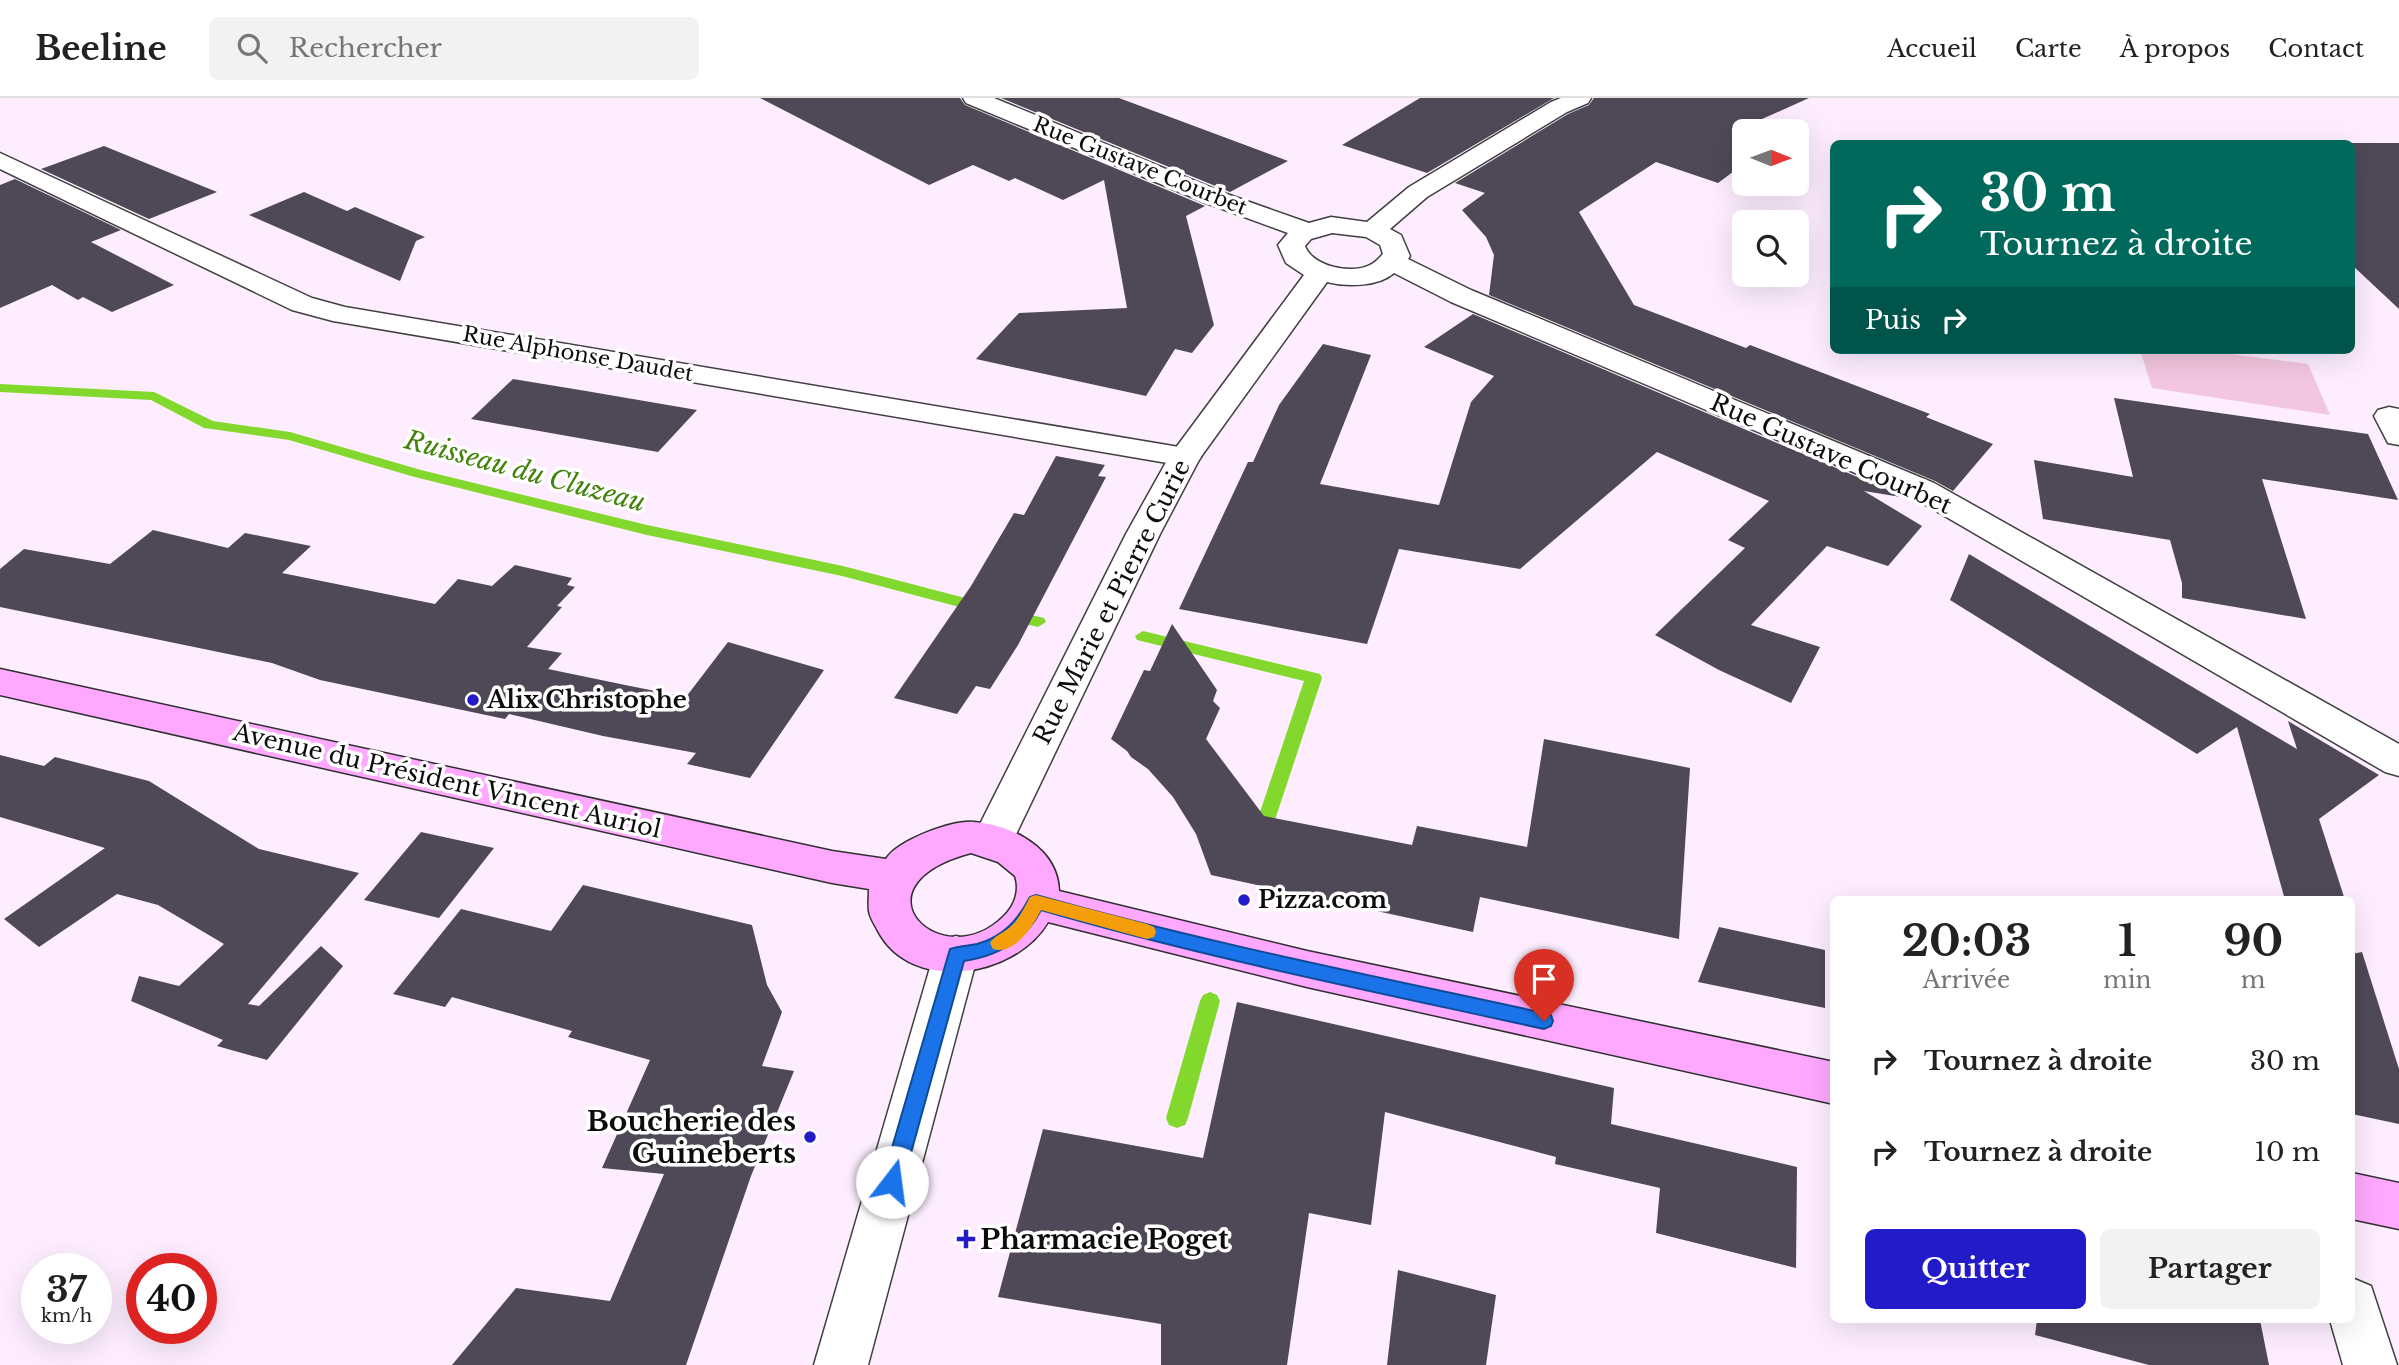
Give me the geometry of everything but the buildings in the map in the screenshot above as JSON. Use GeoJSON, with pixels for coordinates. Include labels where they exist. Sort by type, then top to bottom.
{"type":"FeatureCollection","features":[{"type":"Feature","properties":{"kind":"main road","name":"Avenue du Président Vincent Auriol"},"geometry":{"type":"LineString","coordinates":[[0,682],[832,867],[894,877]]}},
{"type":"Feature","properties":{"kind":"main road"},"geometry":{"type":"LineString","coordinates":[[971,837],[993,840],[1024,857],[1034,871],[1038,886],[1036,902],[1016,933],[977,952],[956,954],[933,952],[912,943],[897,930],[889,914],[888,895],[894,877],[908,861],[936,844],[971,837]]}},
{"type":"Feature","properties":{"kind":"main road"},"geometry":{"type":"LineString","coordinates":[[1036,902],[1108,922],[1307,969],[1830,1082]]}},
{"type":"Feature","properties":{"kind":"main road"},"geometry":{"type":"LineString","coordinates":[[2355,1197],[2399,1206]]}},
{"type":"Feature","properties":{"kind":"street","name":"Rue Gustave Courbet"},"geometry":{"type":"LineString","coordinates":[[974,98],[1215,198],[1306,231]]}},
{"type":"Feature","properties":{"kind":"street"},"geometry":{"type":"LineString","coordinates":[[1373,230],[1418,192],[1559,107],[1580,98]]}},
{"type":"Feature","properties":{"kind":"street","name":"Rue Alphonse Daudet"},"geometry":{"type":"LineString","coordinates":[[0,160],[302,304],[343,315],[1185,457]]}},
{"type":"Feature","properties":{"kind":"street"},"geometry":{"type":"LineString","coordinates":[[1346,225],[1373,230],[1384,235],[1396,248],[1397,256],[1392,262],[1369,274],[1354,276],[1320,272],[1306,267],[1292,253],[1291,245],[1306,231],[1346,225]]}},
{"type":"Feature","properties":{"kind":"street","name":"Rue Gustave Courbet"},"geometry":{"type":"LineString","coordinates":[[1392,262],[1461,296],[1923,491],[2399,762]]}},
{"type":"Feature","properties":{"kind":"street","name":"Rue Marie et Pierre Curie"},"geometry":{"type":"LineString","coordinates":[[993,840],[1143,534],[1185,457],[1320,272]]}},
{"type":"Feature","properties":{"kind":"street"},"geometry":{"type":"LineString","coordinates":[[841,1365],[956,954]]}},
{"type":"Feature","properties":{"kind":"street"},"geometry":{"type":"LineString","coordinates":[[2355,1314],[2370,1365]]}},
{"type":"Feature","properties":{"kind":"shaded area"},"geometry":{"type":"Polygon","coordinates":[[[2141,354],[2231,354],[2308,364],[2330,415],[2152,388],[2141,354]]]}},
{"type":"Feature","properties":{"kind":"waterway","name":"Ruisseau du Cluzeau"},"geometry":{"type":"LineString","coordinates":[[0,388],[154,396],[209,425],[290,436],[416,473],[647,530],[843,571],[982,608]]}},
{"type":"Feature","properties":{"kind":"waterway","name":"Ruisseau du Cluzeau"},"geometry":{"type":"LineString","coordinates":[[1009,615],[1038,622]]}},
{"type":"Feature","properties":{"kind":"waterway","name":"Ruisseau du Cluzeau"},"geometry":{"type":"LineString","coordinates":[[1143,636],[1314,678],[1264,827]]}},
{"type":"Feature","properties":{"kind":"waterway","name":"Ruisseau du Cluzeau"},"geometry":{"type":"LineString","coordinates":[[1177,1118],[1210,1001]]}},
{"type":"Feature","properties":{"kind":"slow traffic"},"geometry":{"type":"LineString","coordinates":[[999,943],[1016,933],[1036,902],[1147,932]]}},
{"type":"Feature","properties":{"kind":"place","name":"Alix Christophe"},"geometry":{"type":"Point","coordinates":[473,700]}},
{"type":"Feature","properties":{"kind":"place","name":"Pizza.com"},"geometry":{"type":"Point","coordinates":[1244,900]}},
{"type":"Feature","properties":{"kind":"place","name":"Boucherie des Guineberts"},"geometry":{"type":"Point","coordinates":[810,1137]}},
{"type":"Feature","properties":{"kind":"place","name":"Pharmacie Poget"},"geometry":{"type":"Point","coordinates":[966,1239]}},
{"type":"Feature","properties":{"kind":"route"},"geometry":{"type":"LineString","coordinates":[[892,1182],[956,954],[977,952],[1016,933],[1036,902],[1282,963],[1544,1021]]}}]}
